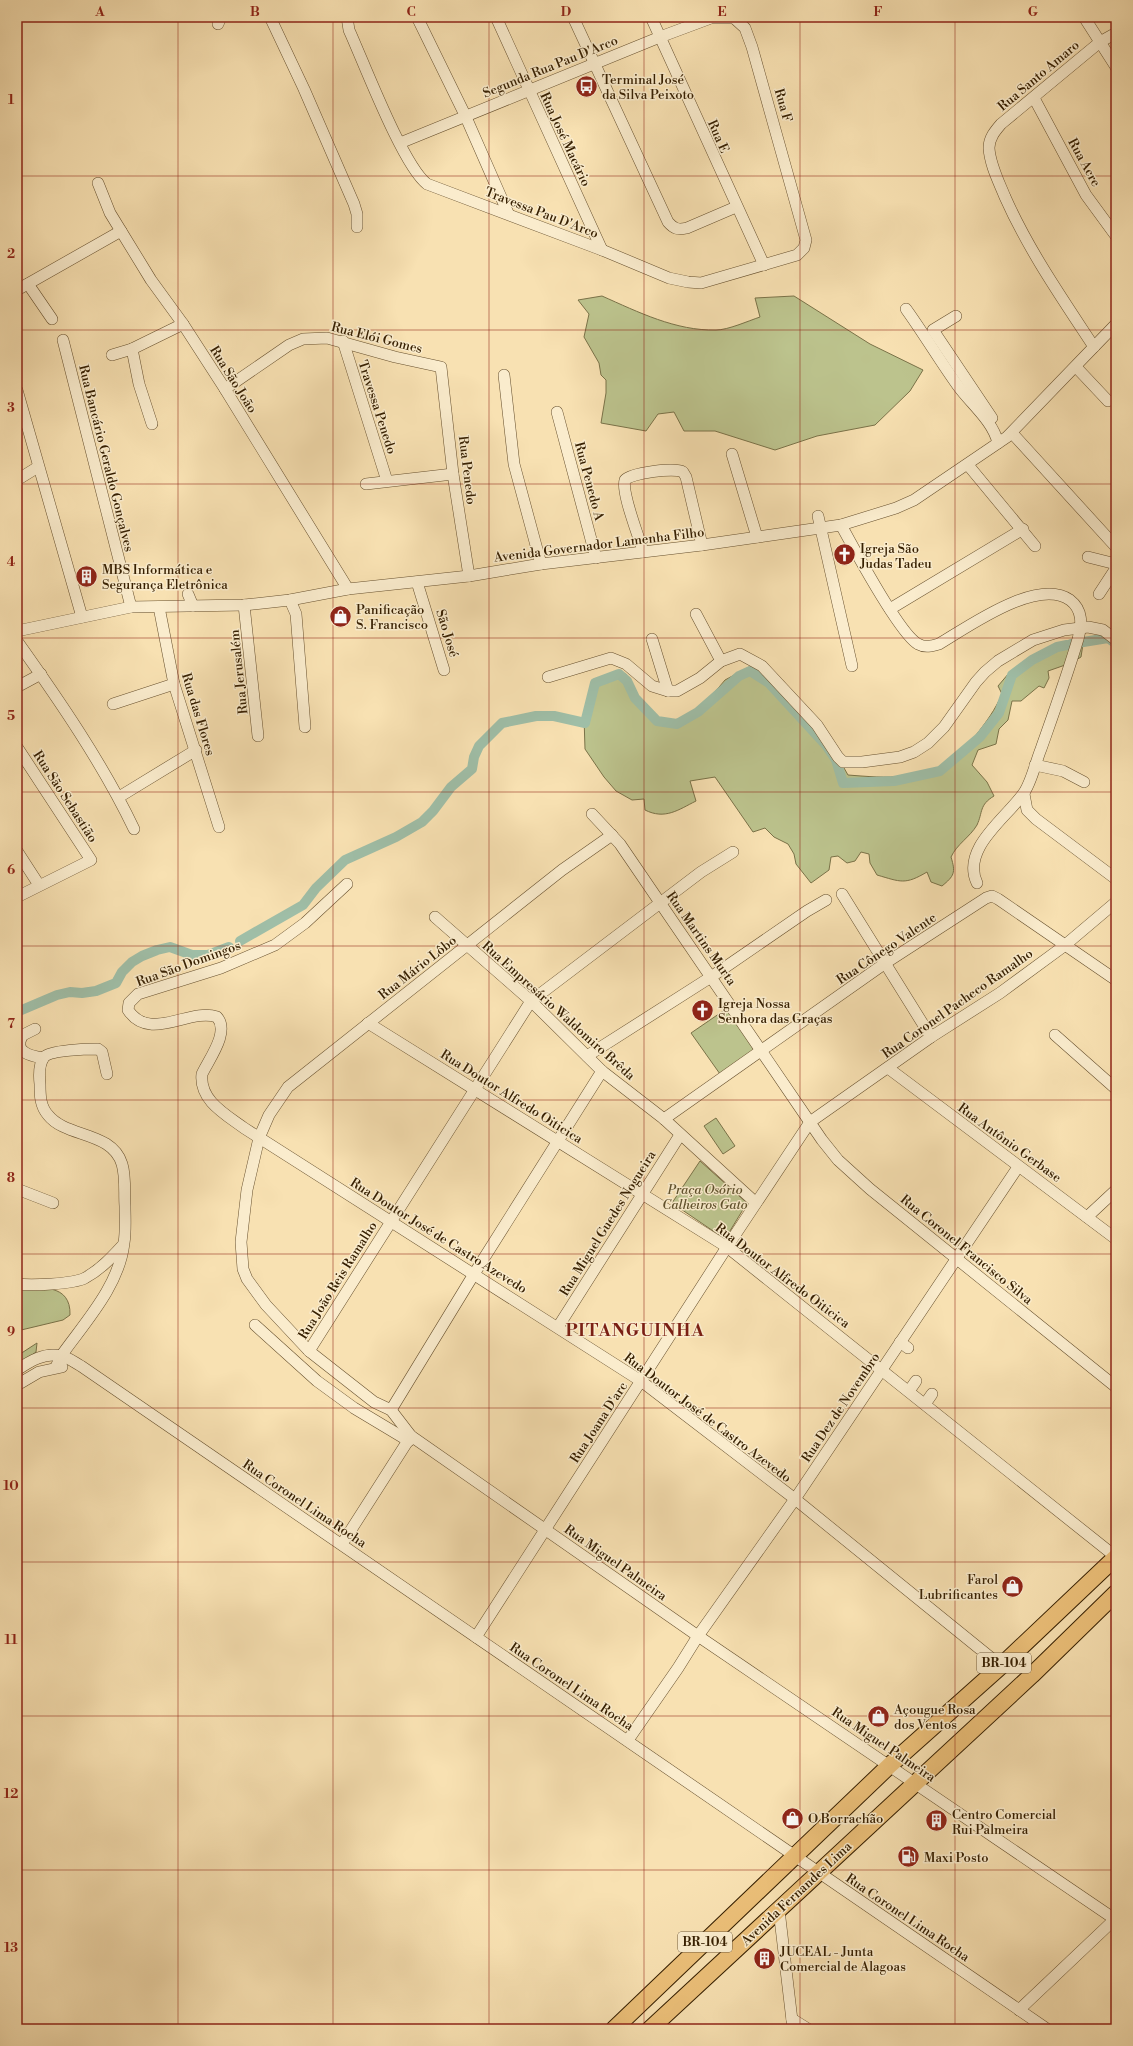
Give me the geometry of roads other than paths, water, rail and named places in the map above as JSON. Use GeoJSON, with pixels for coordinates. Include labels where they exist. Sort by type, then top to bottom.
{"type":"FeatureCollection","features":[{"type":"Feature","properties":{"kind":"highway","name":"Avenida Fernandes Lima"},"geometry":{"type":"LineString","coordinates":[[614,2029],[890,1765],[1001,1666],[1116,1557]]}},
{"type":"Feature","properties":{"kind":"highway","name":"Avenida Fernandes Lima"},"geometry":{"type":"LineString","coordinates":[[650,2029],[1032,1675],[1116,1593]]}},
{"type":"Feature","properties":{"kind":"street"},"geometry":{"type":"LineString","coordinates":[[270,17],[304,89],[354,204],[357,214],[357,227]]}},
{"type":"Feature","properties":{"kind":"street","name":"Travessa Pau D'Arco"},"geometry":{"type":"LineString","coordinates":[[347,17],[349,30],[400,143],[415,172],[420,179],[427,184],[508,213],[669,278],[688,282],[701,283],[797,255],[801,252],[806,240],[803,228]]}},
{"type":"Feature","properties":{"kind":"street"},"geometry":{"type":"LineString","coordinates":[[417,17],[465,115],[508,213]]}},
{"type":"Feature","properties":{"kind":"street","name":"Rua José Macário"},"geometry":{"type":"LineString","coordinates":[[496,17],[602,250]]}},
{"type":"Feature","properties":{"kind":"street"},"geometry":{"type":"LineString","coordinates":[[572,17],[668,222],[673,228],[679,230],[687,228],[736,207]]}},
{"type":"Feature","properties":{"kind":"street","name":"Rua E"},"geometry":{"type":"LineString","coordinates":[[651,17],[736,207],[764,265]]}},
{"type":"Feature","properties":{"kind":"street"},"geometry":{"type":"LineString","coordinates":[[1084,17],[1116,67]]}},
{"type":"Feature","properties":{"kind":"street","name":"Segunda Rua Pau D'Arco"},"geometry":{"type":"LineString","coordinates":[[400,143],[465,115],[711,18]]}},
{"type":"Feature","properties":{"kind":"street","name":"Rua F"},"geometry":{"type":"LineString","coordinates":[[711,18],[734,18],[746,28],[769,101],[803,228]]}},
{"type":"Feature","properties":{"kind":"street","name":"Rua Santo Amaro"},"geometry":{"type":"LineString","coordinates":[[1094,347],[1021,232],[995,174],[989,148],[991,139],[997,128],[1100,42],[1116,33]]}},
{"type":"Feature","properties":{"kind":"street","name":"Rua Acre"},"geometry":{"type":"LineString","coordinates":[[1034,98],[1086,195],[1116,236]]}},
{"type":"Feature","properties":{"kind":"street","name":"Rua São João"},"geometry":{"type":"LineString","coordinates":[[98,183],[110,213],[151,280],[183,324],[225,389],[348,590]]}},
{"type":"Feature","properties":{"kind":"street"},"geometry":{"type":"LineString","coordinates":[[17,290],[121,231]]}},
{"type":"Feature","properties":{"kind":"street"},"geometry":{"type":"LineString","coordinates":[[28,284],[52,319]]}},
{"type":"Feature","properties":{"kind":"street"},"geometry":{"type":"LineString","coordinates":[[906,309],[958,385],[996,435],[1006,438]]}},
{"type":"Feature","properties":{"kind":"street"},"geometry":{"type":"LineString","coordinates":[[956,316],[933,330],[1006,438],[1116,547]]}},
{"type":"Feature","properties":{"kind":"street"},"geometry":{"type":"LineString","coordinates":[[112,355],[132,349],[183,324]]}},
{"type":"Feature","properties":{"kind":"street","name":"Avenida Governador Lamenha Filho"},"geometry":{"type":"LineString","coordinates":[[17,631],[131,607],[244,605],[290,600],[348,590],[469,576],[541,564],[756,538],[841,525],[896,508],[914,500],[1006,438],[1116,324]]}},
{"type":"Feature","properties":{"kind":"street","name":"Rua Elói Gomes"},"geometry":{"type":"LineString","coordinates":[[225,389],[289,345],[303,339],[327,338],[343,341],[396,357],[442,367]]}},
{"type":"Feature","properties":{"kind":"street","name":"Rua Bancário Geraldo Gonçalves"},"geometry":{"type":"LineString","coordinates":[[62,340],[131,607]]}},
{"type":"Feature","properties":{"kind":"street","name":"Travessa Penedo"},"geometry":{"type":"LineString","coordinates":[[343,341],[387,481]]}},
{"type":"Feature","properties":{"kind":"street"},"geometry":{"type":"LineString","coordinates":[[132,349],[139,384],[152,424]]}},
{"type":"Feature","properties":{"kind":"street","name":"Rua Penedo"},"geometry":{"type":"LineString","coordinates":[[442,367],[453,474],[469,576]]}},
{"type":"Feature","properties":{"kind":"street"},"geometry":{"type":"LineString","coordinates":[[1076,367],[1108,401]]}},
{"type":"Feature","properties":{"kind":"street"},"geometry":{"type":"LineString","coordinates":[[504,375],[514,464],[541,564]]}},
{"type":"Feature","properties":{"kind":"street"},"geometry":{"type":"LineString","coordinates":[[17,390],[21,418],[38,467],[82,617]]}},
{"type":"Feature","properties":{"kind":"street","name":"Rua Penedo A"},"geometry":{"type":"LineString","coordinates":[[556,412],[596,558]]}},
{"type":"Feature","properties":{"kind":"street"},"geometry":{"type":"LineString","coordinates":[[732,454],[756,538]]}},
{"type":"Feature","properties":{"kind":"street"},"geometry":{"type":"LineString","coordinates":[[968,465],[1023,529],[1035,546]]}},
{"type":"Feature","properties":{"kind":"street"},"geometry":{"type":"LineString","coordinates":[[17,480],[38,467]]}},
{"type":"Feature","properties":{"kind":"street"},"geometry":{"type":"LineString","coordinates":[[643,552],[626,497],[625,480],[633,475],[676,470],[683,472],[686,476],[702,545]]}},
{"type":"Feature","properties":{"kind":"street"},"geometry":{"type":"LineString","coordinates":[[366,484],[453,474]]}},
{"type":"Feature","properties":{"kind":"street"},"geometry":{"type":"LineString","coordinates":[[818,516],[852,666]]}},
{"type":"Feature","properties":{"kind":"street"},"geometry":{"type":"LineString","coordinates":[[841,525],[906,635],[918,644],[926,646],[939,644],[1008,605],[1038,594],[1053,594],[1066,597],[1074,603],[1079,611],[1081,627],[1078,639],[1035,766],[1024,794],[993,828],[974,858],[972,868],[977,884]]}},
{"type":"Feature","properties":{"kind":"street"},"geometry":{"type":"LineString","coordinates":[[890,609],[1023,529]]}},
{"type":"Feature","properties":{"kind":"street"},"geometry":{"type":"LineString","coordinates":[[1088,557],[1116,564]]}},
{"type":"Feature","properties":{"kind":"street"},"geometry":{"type":"LineString","coordinates":[[1099,594],[1116,568]]}},
{"type":"Feature","properties":{"kind":"street","name":"São José"},"geometry":{"type":"LineString","coordinates":[[417,582],[444,670]]}},
{"type":"Feature","properties":{"kind":"street"},"geometry":{"type":"LineString","coordinates":[[188,594],[193,606]]}},
{"type":"Feature","properties":{"kind":"street"},"geometry":{"type":"LineString","coordinates":[[290,600],[296,614],[305,727]]}},
{"type":"Feature","properties":{"kind":"street","name":"Rua Jerusalém"},"geometry":{"type":"LineString","coordinates":[[244,605],[258,736]]}},
{"type":"Feature","properties":{"kind":"street","name":"Rua das Flores"},"geometry":{"type":"LineString","coordinates":[[158,607],[174,684],[196,750],[218,827]]}},
{"type":"Feature","properties":{"kind":"street"},"geometry":{"type":"LineString","coordinates":[[696,614],[721,661]]}},
{"type":"Feature","properties":{"kind":"street"},"geometry":{"type":"LineString","coordinates":[[548,677],[611,658],[626,664],[652,686],[668,691],[677,691],[700,678],[721,661],[740,654],[762,666],[818,725],[838,757],[843,762],[862,762],[900,757],[924,746],[944,727],[976,682],[998,661],[1017,648],[1039,638],[1064,630],[1081,627],[1095,627],[1116,640]]}},
{"type":"Feature","properties":{"kind":"street"},"geometry":{"type":"LineString","coordinates":[[652,639],[668,691]]}},
{"type":"Feature","properties":{"kind":"street"},"geometry":{"type":"LineString","coordinates":[[17,641],[41,674],[118,797],[134,829]]}},
{"type":"Feature","properties":{"kind":"street"},"geometry":{"type":"LineString","coordinates":[[17,687],[41,674]]}},
{"type":"Feature","properties":{"kind":"street"},"geometry":{"type":"LineString","coordinates":[[113,704],[174,684]]}},
{"type":"Feature","properties":{"kind":"street","name":"Rua São Sebastião"},"geometry":{"type":"LineString","coordinates":[[17,747],[91,860],[40,885]]}},
{"type":"Feature","properties":{"kind":"street"},"geometry":{"type":"LineString","coordinates":[[118,797],[196,750]]}},
{"type":"Feature","properties":{"kind":"street"},"geometry":{"type":"LineString","coordinates":[[1035,766],[1063,771],[1084,782]]}},
{"type":"Feature","properties":{"kind":"street"},"geometry":{"type":"LineString","coordinates":[[1024,794],[1028,810],[1036,819],[1116,879]]}},
{"type":"Feature","properties":{"kind":"street","name":"Rua Martins Murta"},"geometry":{"type":"LineString","coordinates":[[592,814],[612,835],[661,904],[810,1122]]}},
{"type":"Feature","properties":{"kind":"street","name":"Rua Mário Lôbo"},"geometry":{"type":"LineString","coordinates":[[259,1138],[269,1115],[288,1087],[562,870],[612,835]]}},
{"type":"Feature","properties":{"kind":"street"},"geometry":{"type":"LineString","coordinates":[[17,851],[40,885],[17,897]]}},
{"type":"Feature","properties":{"kind":"street"},"geometry":{"type":"LineString","coordinates":[[531,1001],[661,904],[701,872],[733,852]]}},
{"type":"Feature","properties":{"kind":"street","name":"Rua São Domingos"},"geometry":{"type":"LineString","coordinates":[[259,1138],[217,1108],[203,1090],[202,1074],[221,1035],[221,1024],[216,1017],[208,1015],[161,1024],[152,1024],[134,1017],[128,1010],[127,1006],[132,998],[138,994],[221,968],[275,946],[305,923],[347,884]]}},
{"type":"Feature","properties":{"kind":"street"},"geometry":{"type":"LineString","coordinates":[[842,894],[884,964],[931,1037]]}},
{"type":"Feature","properties":{"kind":"street","name":"Rua Cônego Valente"},"geometry":{"type":"LineString","coordinates":[[664,1119],[884,964],[986,898],[992,896],[998,899],[1064,946]]}},
{"type":"Feature","properties":{"kind":"street"},"geometry":{"type":"LineString","coordinates":[[587,1056],[711,977],[807,911],[826,900]]}},
{"type":"Feature","properties":{"kind":"street","name":"Rua Coronel Pacheco Ramalho"},"geometry":{"type":"LineString","coordinates":[[810,1122],[931,1037],[1000,993],[1064,946],[1116,902]]}},
{"type":"Feature","properties":{"kind":"street","name":"Rua Empresário Waldomiro Brêda"},"geometry":{"type":"LineString","coordinates":[[435,917],[466,946],[531,1001],[602,1070],[664,1119],[756,1203]]}},
{"type":"Feature","properties":{"kind":"street"},"geometry":{"type":"LineString","coordinates":[[1064,946],[1116,980]]}},
{"type":"Feature","properties":{"kind":"street","name":"Rua João Reis Ramalho"},"geometry":{"type":"LineString","coordinates":[[309,1352],[390,1221],[531,1001]]}},
{"type":"Feature","properties":{"kind":"street","name":"Rua Doutor Alfredo Oiticica"},"geometry":{"type":"LineString","coordinates":[[368,1023],[727,1247],[1116,1557]]}},
{"type":"Feature","properties":{"kind":"street"},"geometry":{"type":"LineString","coordinates":[[35,1029],[23,1035],[20,1045],[22,1051],[27,1055],[43,1058],[51,1053],[98,1049],[102,1052],[107,1074]]}},
{"type":"Feature","properties":{"kind":"street"},"geometry":{"type":"LineString","coordinates":[[1055,1035],[1116,1088]]}},
{"type":"Feature","properties":{"kind":"street"},"geometry":{"type":"LineString","coordinates":[[43,1058],[40,1071],[40,1098],[44,1109],[57,1123],[109,1146],[118,1155],[122,1163],[124,1180],[124,1243],[117,1272],[110,1286],[56,1367]]}},
{"type":"Feature","properties":{"kind":"street","name":"Rua Antônio Gerbase"},"geometry":{"type":"LineString","coordinates":[[888,1068],[1116,1239]]}},
{"type":"Feature","properties":{"kind":"street"},"geometry":{"type":"LineString","coordinates":[[391,1410],[602,1070]]}},
{"type":"Feature","properties":{"kind":"street","name":"Rua Joana D'arc"},"geometry":{"type":"LineString","coordinates":[[476,1637],[727,1247],[810,1122]]}},
{"type":"Feature","properties":{"kind":"street","name":"Rua Coronel Francisco Silva"},"geometry":{"type":"LineString","coordinates":[[810,1122],[838,1160],[870,1189],[1116,1387]]}},
{"type":"Feature","properties":{"kind":"street","name":"Rua Miguel Guedes Nogueira"},"geometry":{"type":"LineString","coordinates":[[558,1327],[680,1134]]}},
{"type":"Feature","properties":{"kind":"street","name":"Rua Doutor José de Castro Azevedo"},"geometry":{"type":"LineString","coordinates":[[259,1138],[641,1381],[795,1499],[1001,1666]]}},
{"type":"Feature","properties":{"kind":"street","name":"Rua Miguel Palmeira"},"geometry":{"type":"LineString","coordinates":[[259,1138],[247,1190],[241,1242],[243,1269],[247,1279],[266,1305],[309,1352],[374,1402],[391,1410],[410,1439]]}},
{"type":"Feature","properties":{"kind":"street","name":"Rua Dez de Novembro"},"geometry":{"type":"LineString","coordinates":[[628,1740],[678,1668],[698,1636],[795,1499],[882,1369],[904,1345],[956,1259],[1018,1167]]}},
{"type":"Feature","properties":{"kind":"street"},"geometry":{"type":"LineString","coordinates":[[17,1189],[53,1203]]}},
{"type":"Feature","properties":{"kind":"street"},"geometry":{"type":"LineString","coordinates":[[1087,1217],[1116,1190]]}},
{"type":"Feature","properties":{"kind":"street"},"geometry":{"type":"LineString","coordinates":[[17,1284],[44,1284],[86,1278],[112,1257],[124,1243]]}},
{"type":"Feature","properties":{"kind":"street","name":"Rua Miguel Palmeira"},"geometry":{"type":"LineString","coordinates":[[255,1325],[318,1381],[354,1408],[410,1439],[546,1530],[698,1636],[915,1782],[1115,1920]]}},
{"type":"Feature","properties":{"kind":"street"},"geometry":{"type":"LineString","coordinates":[[17,1370],[33,1360],[45,1356],[62,1356]]}},
{"type":"Feature","properties":{"kind":"street","name":"Rua Coronel Lima Rocha"},"geometry":{"type":"LineString","coordinates":[[62,1356],[81,1366],[342,1544],[1047,2029]]}},
{"type":"Feature","properties":{"kind":"street"},"geometry":{"type":"LineString","coordinates":[[17,1385],[39,1372],[56,1367],[81,1366]]}},
{"type":"Feature","properties":{"kind":"street"},"geometry":{"type":"LineString","coordinates":[[909,1391],[916,1381]]}},
{"type":"Feature","properties":{"kind":"street"},"geometry":{"type":"LineString","coordinates":[[925,1404],[932,1394]]}},
{"type":"Feature","properties":{"kind":"street"},"geometry":{"type":"LineString","coordinates":[[342,1544],[410,1439]]}},
{"type":"Feature","properties":{"kind":"street"},"geometry":{"type":"LineString","coordinates":[[779,1910],[793,2024],[808,2029]]}},
{"type":"Feature","properties":{"kind":"street"},"geometry":{"type":"LineString","coordinates":[[1019,2010],[1115,1920]]}},
{"type":"Feature","properties":{"kind":"waterway"},"geometry":{"type":"LineString","coordinates":[[1071,644],[1108,638],[1115,643]]}},
{"type":"Feature","properties":{"kind":"waterway"},"geometry":{"type":"LineString","coordinates":[[240,941],[303,905],[316,888],[345,860],[396,837],[422,822],[433,811],[451,787],[472,769],[474,757],[479,746],[502,723],[536,716],[554,716],[585,723],[595,683],[619,674],[627,681],[635,698],[657,721],[677,724],[698,712],[739,676],[750,671],[769,683],[826,745],[836,760],[843,783],[894,781],[940,771],[980,737],[999,713],[1012,675],[1032,660],[1057,647],[1067,645]]}},
{"type":"Feature","properties":{"kind":"waterway"},"geometry":{"type":"LineString","coordinates":[[17,1012],[57,995],[70,992],[82,993],[96,991],[116,983],[122,972],[132,962],[157,950],[170,947],[192,955],[208,955],[229,947]]}},
{"type":"Feature","properties":{"kind":"place","name":"Terminal José da Silva Peixoto"},"geometry":{"type":"Point","coordinates":[587,86]}},
{"type":"Feature","properties":{"kind":"place","name":"Igreja São Judas Tadeu"},"geometry":{"type":"Point","coordinates":[844,555]}},
{"type":"Feature","properties":{"kind":"place","name":"MBS Informática e Segurança Eletrônica"},"geometry":{"type":"Point","coordinates":[87,576]}},
{"type":"Feature","properties":{"kind":"place","name":"Panificação S. Francisco"},"geometry":{"type":"Point","coordinates":[341,616]}},
{"type":"Feature","properties":{"kind":"place","name":"Igreja Nossa Senhora das Graças"},"geometry":{"type":"Point","coordinates":[703,1010]}},
{"type":"Feature","properties":{"kind":"place","name":"Farol Lubrificantes"},"geometry":{"type":"Point","coordinates":[1013,1586]}},
{"type":"Feature","properties":{"kind":"place","name":"Açougue Rosa dos Ventos"},"geometry":{"type":"Point","coordinates":[879,1716]}},
{"type":"Feature","properties":{"kind":"place","name":"O Borrachão"},"geometry":{"type":"Point","coordinates":[792,1818]}},
{"type":"Feature","properties":{"kind":"place","name":"Centro Comercial Rui Palmeira"},"geometry":{"type":"Point","coordinates":[936,1821]}},
{"type":"Feature","properties":{"kind":"place","name":"Maxi Posto"},"geometry":{"type":"Point","coordinates":[908,1857]}},
{"type":"Feature","properties":{"kind":"place","name":"JUCEAL - Junta Comercial de Alagoas"},"geometry":{"type":"Point","coordinates":[765,1958]}},
{"type":"Feature","properties":{"kind":"district","name":"PITANGUINHA"},"geometry":{"type":"Point","coordinates":[635,1330]}},
{"type":"Feature","properties":{"kind":"park label","name":"Praça Osório Calheiros Gato"},"geometry":{"type":"Point","coordinates":[705,1196]}}]}
